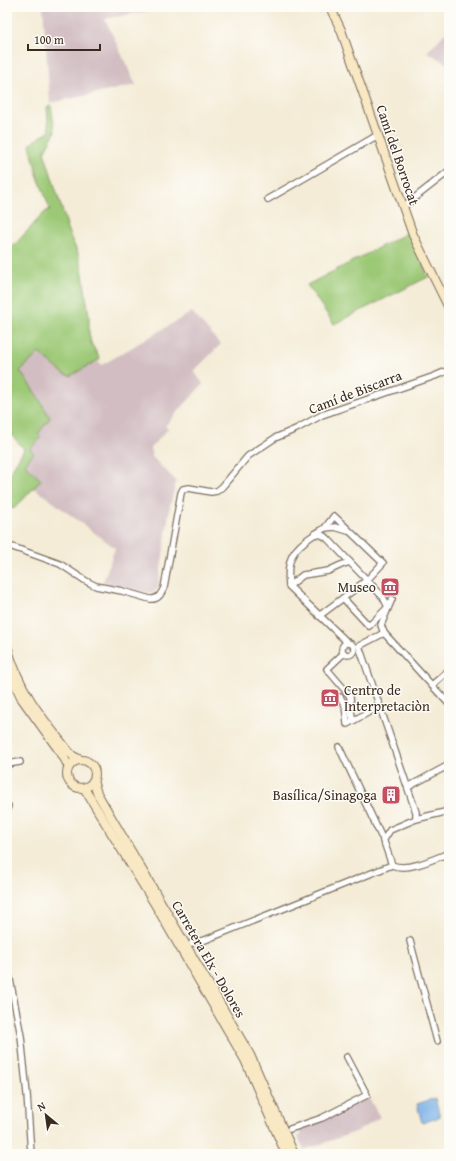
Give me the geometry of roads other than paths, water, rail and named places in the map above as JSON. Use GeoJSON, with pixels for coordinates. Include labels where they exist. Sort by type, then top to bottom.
{"type":"FeatureCollection","features":[{"type":"Feature","properties":{"kind":"main road","name":"Camí del Borrocat"},"geometry":{"type":"LineString","coordinates":[[330,7],[341,30],[413,235],[449,308]]}},
{"type":"Feature","properties":{"kind":"main road"},"geometry":{"type":"LineString","coordinates":[[7,646],[14,668],[28,697],[69,752],[81,760],[87,761],[92,766],[95,774],[93,781],[84,788],[77,787],[70,782],[67,775],[69,767],[73,763],[81,760]]}},
{"type":"Feature","properties":{"kind":"main road"},"geometry":{"type":"LineString","coordinates":[[7,667],[22,699],[63,756],[69,767]]}},
{"type":"Feature","properties":{"kind":"main road","name":"Carretera Elx - Dolores"},"geometry":{"type":"LineString","coordinates":[[93,781],[97,793],[250,1055],[294,1154]]}},
{"type":"Feature","properties":{"kind":"main road","name":"Carretera Elx - Dolores"},"geometry":{"type":"LineString","coordinates":[[84,788],[156,906],[245,1060],[286,1154]]}},
{"type":"Feature","properties":{"kind":"street"},"geometry":{"type":"LineString","coordinates":[[268,199],[378,135]]}},
{"type":"Feature","properties":{"kind":"street"},"geometry":{"type":"LineString","coordinates":[[403,207],[449,171]]}},
{"type":"Feature","properties":{"kind":"street","name":"Camí de Biscarra"},"geometry":{"type":"LineString","coordinates":[[7,545],[60,564],[96,586],[122,591],[150,600],[155,599],[160,595],[164,588],[181,493],[183,489],[189,488],[211,492],[217,491],[248,456],[275,438],[322,415],[449,370]]}},
{"type":"Feature","properties":{"kind":"street"},"geometry":{"type":"LineString","coordinates":[[319,616],[367,580],[383,563],[334,516],[325,528],[296,549],[290,560],[288,574],[290,586],[319,616],[348,643],[356,647],[380,706],[416,812],[416,819]]}},
{"type":"Feature","properties":{"kind":"street"},"geometry":{"type":"LineString","coordinates":[[325,528],[335,527],[351,533]]}},
{"type":"Feature","properties":{"kind":"street"},"geometry":{"type":"LineString","coordinates":[[315,534],[322,535],[327,538],[383,597],[388,607]]}},
{"type":"Feature","properties":{"kind":"street"},"geometry":{"type":"LineString","coordinates":[[290,586],[303,575],[328,571],[350,562]]}},
{"type":"Feature","properties":{"kind":"street"},"geometry":{"type":"LineString","coordinates":[[343,598],[369,626],[388,607]]}},
{"type":"Feature","properties":{"kind":"street"},"geometry":{"type":"LineString","coordinates":[[392,599],[381,625],[384,633],[449,704]]}},
{"type":"Feature","properties":{"kind":"street"},"geometry":{"type":"LineString","coordinates":[[344,653],[348,655],[352,654],[356,647],[384,633]]}},
{"type":"Feature","properties":{"kind":"street"},"geometry":{"type":"LineString","coordinates":[[344,653],[344,645],[348,643]]}},
{"type":"Feature","properties":{"kind":"street"},"geometry":{"type":"LineString","coordinates":[[344,653],[327,669],[350,696],[353,721]]}},
{"type":"Feature","properties":{"kind":"street"},"geometry":{"type":"LineString","coordinates":[[432,686],[449,670]]}},
{"type":"Feature","properties":{"kind":"street"},"geometry":{"type":"LineString","coordinates":[[336,699],[340,697],[344,705],[346,724],[380,706]]}},
{"type":"Feature","properties":{"kind":"street"},"geometry":{"type":"LineString","coordinates":[[339,747],[382,838],[392,865],[397,868],[423,864],[449,853]]}},
{"type":"Feature","properties":{"kind":"street"},"geometry":{"type":"LineString","coordinates":[[7,764],[20,762]]}},
{"type":"Feature","properties":{"kind":"street"},"geometry":{"type":"LineString","coordinates":[[408,787],[449,765]]}},
{"type":"Feature","properties":{"kind":"street"},"geometry":{"type":"LineString","coordinates":[[382,838],[390,830],[416,819],[449,811]]}},
{"type":"Feature","properties":{"kind":"street"},"geometry":{"type":"LineString","coordinates":[[192,943],[205,940],[295,905],[392,865]]}},
{"type":"Feature","properties":{"kind":"street"},"geometry":{"type":"LineString","coordinates":[[410,941],[437,1041]]}},
{"type":"Feature","properties":{"kind":"street"},"geometry":{"type":"LineString","coordinates":[[7,964],[20,1036],[27,1094],[31,1154]]}},
{"type":"Feature","properties":{"kind":"street"},"geometry":{"type":"LineString","coordinates":[[290,1129],[322,1118],[367,1095],[347,1057]]}},
{"type":"Feature","properties":{"kind":"water"},"geometry":{"type":"Polygon","coordinates":[[[435,1098],[440,1117],[422,1123],[417,1104],[435,1098]]]}},
{"type":"Feature","properties":{"kind":"place","name":"Museo"},"geometry":{"type":"Point","coordinates":[390,587]}},
{"type":"Feature","properties":{"kind":"place","name":"Centro de Interpretaciòn"},"geometry":{"type":"Point","coordinates":[330,698]}},
{"type":"Feature","properties":{"kind":"place","name":"Basílica/Sinagoga"},"geometry":{"type":"Point","coordinates":[391,795]}}]}
